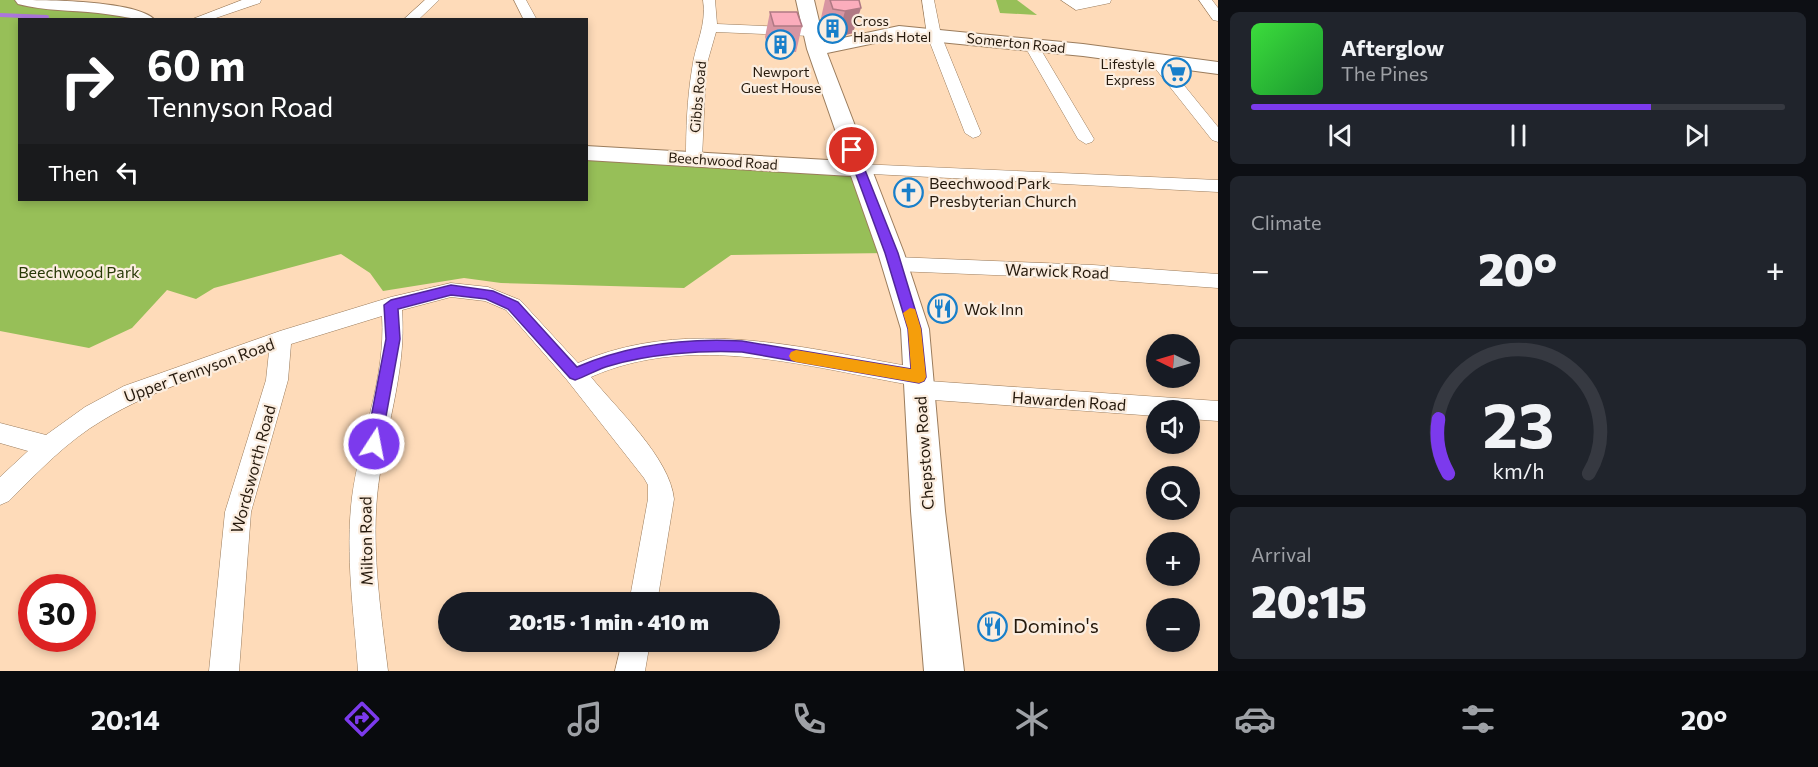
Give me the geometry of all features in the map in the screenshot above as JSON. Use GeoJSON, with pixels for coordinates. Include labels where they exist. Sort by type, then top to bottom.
{"type":"FeatureCollection","features":[{"type":"Feature","properties":{"kind":"street"},"geometry":{"type":"LineString","coordinates":[[24,0],[122,11],[141,18]]}},
{"type":"Feature","properties":{"kind":"street"},"geometry":{"type":"LineString","coordinates":[[202,18],[255,0]]}},
{"type":"Feature","properties":{"kind":"street"},"geometry":{"type":"LineString","coordinates":[[412,18],[434,0]]}},
{"type":"Feature","properties":{"kind":"street"},"geometry":{"type":"LineString","coordinates":[[520,0],[530,18]]}},
{"type":"Feature","properties":{"kind":"street","name":"Gibbs Road"},"geometry":{"type":"LineString","coordinates":[[694,159],[695,98],[699,67],[712,28],[709,0]]}},
{"type":"Feature","properties":{"kind":"street","name":"Chepstow Road"},"geometry":{"type":"LineString","coordinates":[[804,0],[813,41],[895,264],[915,329],[928,511],[951,669]]}},
{"type":"Feature","properties":{"kind":"street"},"geometry":{"type":"LineString","coordinates":[[928,0],[934,35],[973,133]]}},
{"type":"Feature","properties":{"kind":"street"},"geometry":{"type":"LineString","coordinates":[[1067,0],[1076,6],[1105,0]]}},
{"type":"Feature","properties":{"kind":"street"},"geometry":{"type":"LineString","coordinates":[[1205,0],[1218,17]]}},
{"type":"Feature","properties":{"kind":"street"},"geometry":{"type":"LineString","coordinates":[[712,28],[813,41]]}},
{"type":"Feature","properties":{"kind":"street","name":"Somerton Road"},"geometry":{"type":"LineString","coordinates":[[813,41],[839,48],[873,35],[899,32],[1031,45],[1218,68]]}},
{"type":"Feature","properties":{"kind":"street"},"geometry":{"type":"LineString","coordinates":[[1031,45],[1086,139]]}},
{"type":"Feature","properties":{"kind":"street"},"geometry":{"type":"LineString","coordinates":[[1156,60],[1218,137]]}},
{"type":"Feature","properties":{"kind":"street","name":"Beechwood Road"},"geometry":{"type":"LineString","coordinates":[[588,153],[859,169]]}},
{"type":"Feature","properties":{"kind":"street"},"geometry":{"type":"LineString","coordinates":[[859,169],[1218,186]]}},
{"type":"Feature","properties":{"kind":"street","name":"Warwick Road"},"geometry":{"type":"LineString","coordinates":[[895,264],[1093,272],[1218,280]]}},
{"type":"Feature","properties":{"kind":"street","name":"Upper Tennyson Road"},"geometry":{"type":"LineString","coordinates":[[0,493],[49,446],[93,414],[132,393],[280,339],[391,305],[451,290],[468,291],[494,296],[513,305],[575,374],[646,459],[660,484],[661,499],[659,522],[645,592]]}},
{"type":"Feature","properties":{"kind":"street","name":"Milton Road"},"geometry":{"type":"LineString","coordinates":[[372,671],[365,559],[364,497],[393,339],[391,305]]}},
{"type":"Feature","properties":{"kind":"street","name":"Wordsworth Road"},"geometry":{"type":"LineString","coordinates":[[224,671],[238,512],[277,380],[280,365],[280,339]]}},
{"type":"Feature","properties":{"kind":"street","name":"Hawarden Road"},"geometry":{"type":"LineString","coordinates":[[575,374],[605,361],[638,353],[723,346],[742,347],[919,383],[1218,411]]}},
{"type":"Feature","properties":{"kind":"street"},"geometry":{"type":"LineString","coordinates":[[0,432],[49,446]]}},
{"type":"Feature","properties":{"kind":"street"},"geometry":{"type":"LineString","coordinates":[[630,671],[634,652]]}},
{"type":"Feature","properties":{"kind":"green space","name":"Beechwood Park"},"geometry":{"type":"Polygon","coordinates":[[[0,0],[24,0],[140,18],[18,18],[18,201],[588,201],[588,153],[859,169],[891,253],[731,255],[684,288],[501,283],[464,278],[383,291],[370,273],[341,254],[214,288],[196,299],[167,290],[132,328],[89,348],[0,331],[0,0]]]}},
{"type":"Feature","properties":{"kind":"green space"},"geometry":{"type":"Polygon","coordinates":[[[996,0],[1017,0],[1037,15],[1000,13],[996,0]]]}},
{"type":"Feature","properties":{"kind":"building"},"geometry":{"type":"Polygon","coordinates":[[[830,0],[859,0],[861,8],[845,11],[833,9],[830,0]]]}},
{"type":"Feature","properties":{"kind":"building"},"geometry":{"type":"Polygon","coordinates":[[[770,12],[797,12],[802,26],[774,26],[770,12]]]}},
{"type":"Feature","properties":{"kind":"waterway"},"geometry":{"type":"LineString","coordinates":[[0,15],[47,17]]}},
{"type":"Feature","properties":{"kind":"slow traffic"},"geometry":{"type":"LineString","coordinates":[[796,356],[919,377],[915,329],[910,313]]}},
{"type":"Feature","properties":{"kind":"place","name":"Cross Hands Hotel"},"geometry":{"type":"Point","coordinates":[832,29]}},
{"type":"Feature","properties":{"kind":"place","name":"Newport Guest House"},"geometry":{"type":"Point","coordinates":[781,45]}},
{"type":"Feature","properties":{"kind":"place","name":"Lifestyle Express"},"geometry":{"type":"Point","coordinates":[1176,72]}},
{"type":"Feature","properties":{"kind":"place","name":"Beechwood Park Presbyterian Church"},"geometry":{"type":"Point","coordinates":[908,192]}},
{"type":"Feature","properties":{"kind":"place","name":"Wok Inn"},"geometry":{"type":"Point","coordinates":[943,309]}},
{"type":"Feature","properties":{"kind":"place","name":"Domino's"},"geometry":{"type":"Point","coordinates":[992,626]}},
{"type":"Feature","properties":{"kind":"route"},"geometry":{"type":"LineString","coordinates":[[374,444],[393,339],[391,305],[451,290],[488,294],[513,305],[575,374],[588,367],[622,356],[704,346],[723,346],[742,347],[919,377],[915,329],[891,253],[852,150]]}}]}
